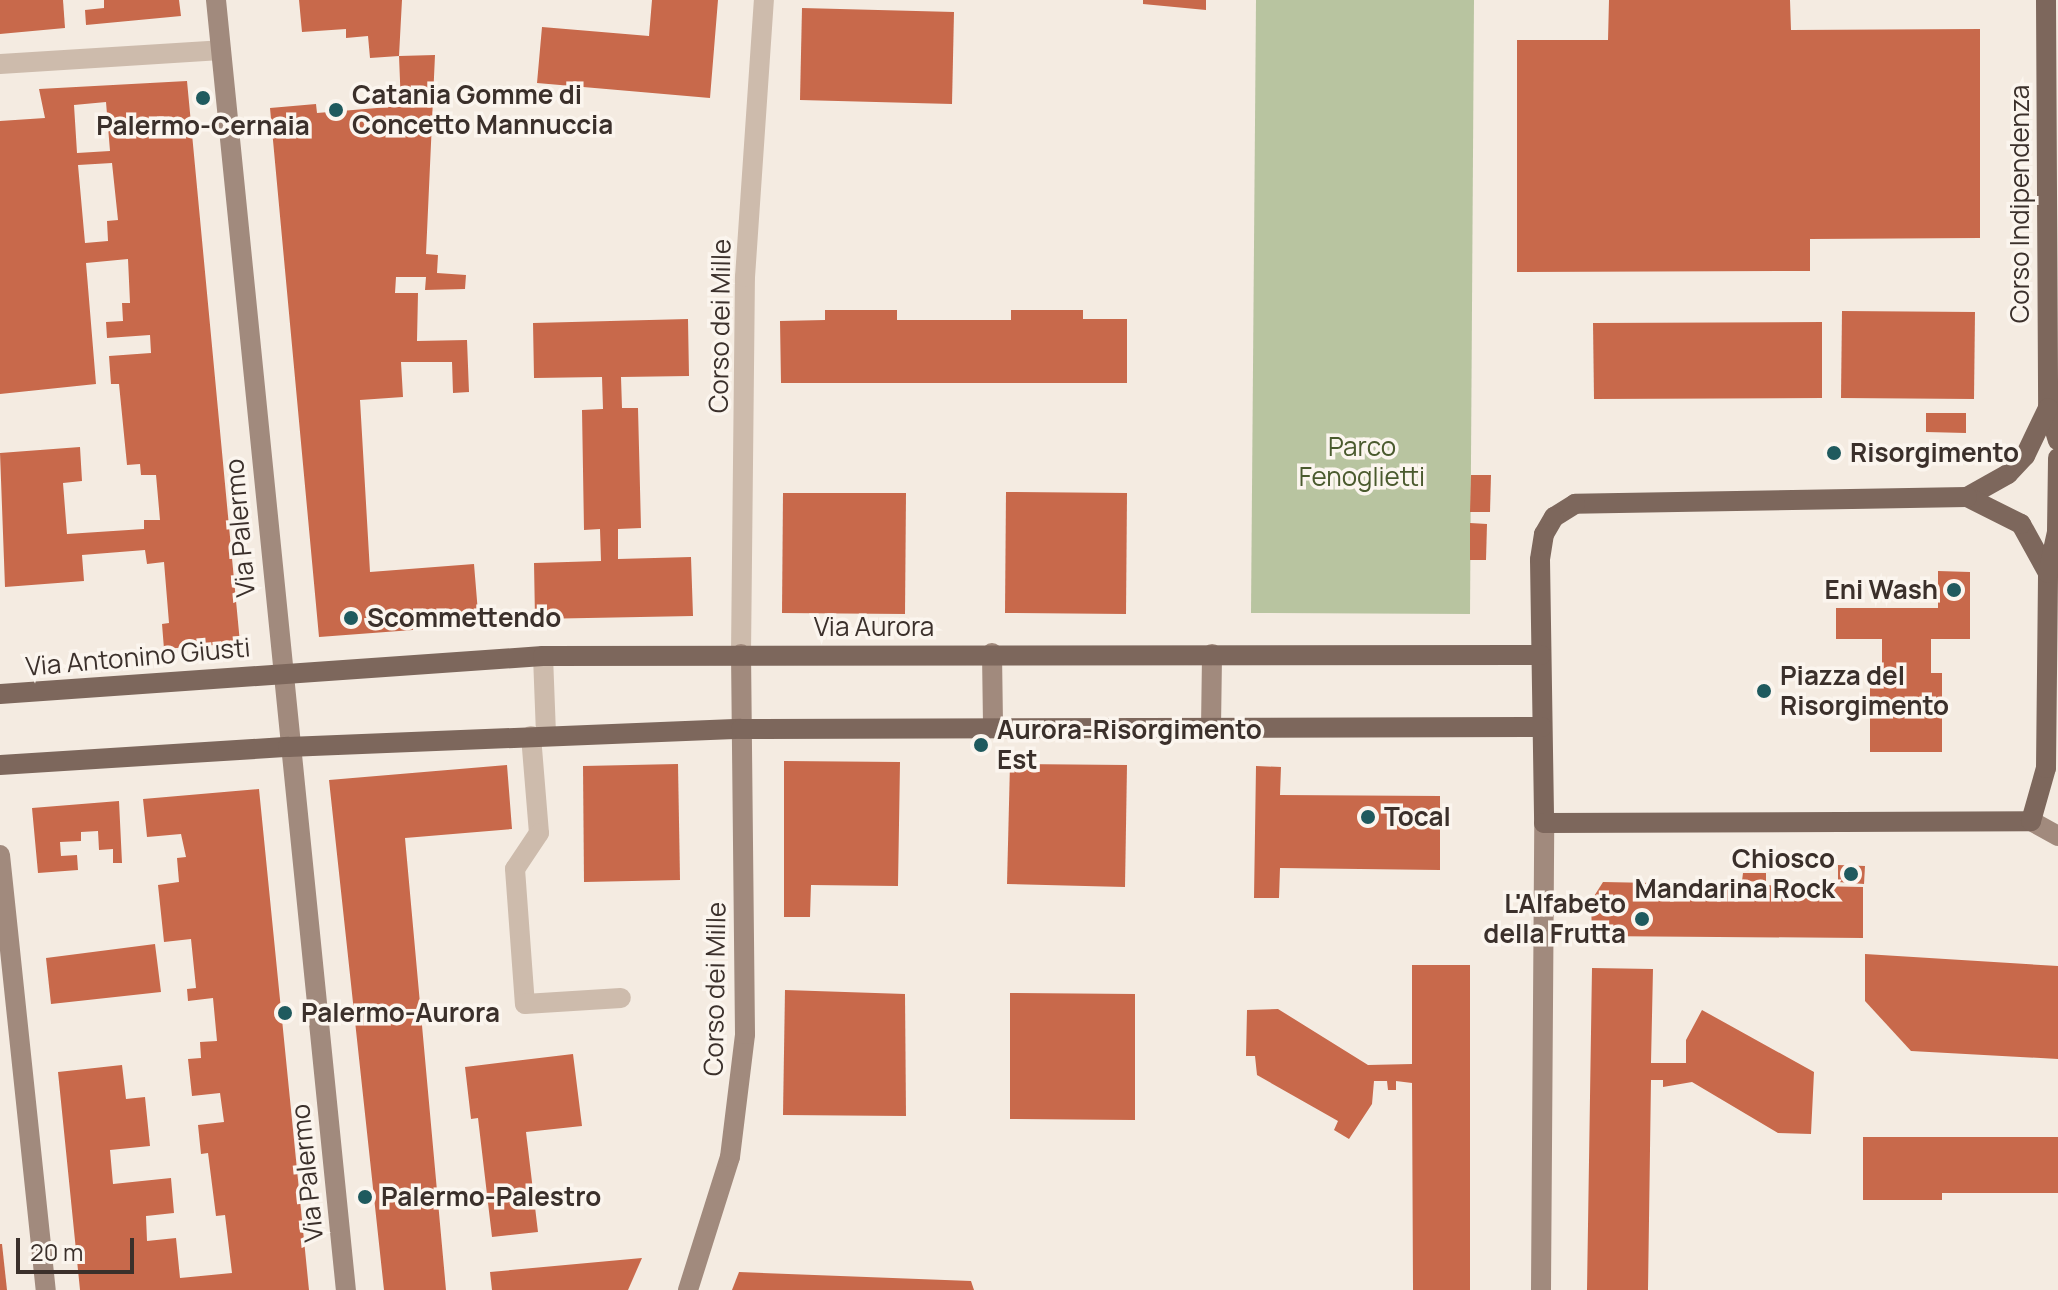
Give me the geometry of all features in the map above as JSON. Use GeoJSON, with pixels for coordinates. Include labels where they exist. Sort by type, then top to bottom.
{"type":"FeatureCollection","features":[{"type":"Feature","properties":{"kind":"main road","name":"Via Palermo"},"geometry":{"type":"LineString","coordinates":[[216,0],[280,672],[346,1290]]}},
{"type":"Feature","properties":{"kind":"main road","name":"Corso Indipendenza"},"geometry":{"type":"LineString","coordinates":[[2046,0],[2048,408]]}},
{"type":"Feature","properties":{"kind":"main road"},"geometry":{"type":"LineString","coordinates":[[2048,408],[2058,441]]}},
{"type":"Feature","properties":{"kind":"main road"},"geometry":{"type":"LineString","coordinates":[[1967,497],[2008,474],[2025,456],[2048,408]]}},
{"type":"Feature","properties":{"kind":"main road"},"geometry":{"type":"LineString","coordinates":[[2031,821],[2052,768],[2048,573],[2057,532],[2058,458]]}},
{"type":"Feature","properties":{"kind":"main road"},"geometry":{"type":"LineString","coordinates":[[1541,1290],[1545,881],[1541,655],[1544,534],[1554,517],[1575,504],[1967,497],[2021,524],[2048,573]]}},
{"type":"Feature","properties":{"kind":"main road","name":"Via Aurora"},"geometry":{"type":"LineString","coordinates":[[280,672],[543,656],[992,653],[1541,655]]}},
{"type":"Feature","properties":{"kind":"main road"},"geometry":{"type":"LineString","coordinates":[[992,653],[993,728]]}},
{"type":"Feature","properties":{"kind":"main road","name":"Corso dei Mille"},"geometry":{"type":"LineString","coordinates":[[688,1290],[730,1157],[745,1034],[741,654]]}},
{"type":"Feature","properties":{"kind":"main road"},"geometry":{"type":"LineString","coordinates":[[1211,728],[1212,654]]}},
{"type":"Feature","properties":{"kind":"main road","name":"Via Antonino Giusti"},"geometry":{"type":"LineString","coordinates":[[0,694],[280,672]]}},
{"type":"Feature","properties":{"kind":"main road"},"geometry":{"type":"LineString","coordinates":[[0,765],[288,747],[741,729],[1542,727]]}},
{"type":"Feature","properties":{"kind":"main road"},"geometry":{"type":"LineString","coordinates":[[1544,823],[2031,821],[2058,836]]}},
{"type":"Feature","properties":{"kind":"main road"},"geometry":{"type":"LineString","coordinates":[[0,855],[46,1290]]}},
{"type":"Feature","properties":{"kind":"street","name":"Corso dei Mille"},"geometry":{"type":"LineString","coordinates":[[741,654],[745,277],[764,0]]}},
{"type":"Feature","properties":{"kind":"street"},"geometry":{"type":"LineString","coordinates":[[0,64],[221,50]]}},
{"type":"Feature","properties":{"kind":"street"},"geometry":{"type":"LineString","coordinates":[[543,656],[539,833],[515,869],[525,1004],[621,998]]}},
{"type":"Feature","properties":{"kind":"green space","name":"Parco Fenoglietti"},"geometry":{"type":"Polygon","coordinates":[[[1256,0],[1474,0],[1470,614],[1251,613],[1256,0]]]}},
{"type":"Feature","properties":{"kind":"building"},"geometry":{"type":"Polygon","coordinates":[[[0,0],[63,0],[65,28],[0,34],[0,0]]]}},
{"type":"Feature","properties":{"kind":"building"},"geometry":{"type":"Polygon","coordinates":[[[104,0],[179,0],[181,16],[86,25],[85,10],[104,8],[104,0]]]}},
{"type":"Feature","properties":{"kind":"building"},"geometry":{"type":"Polygon","coordinates":[[[299,0],[402,0],[399,56],[370,58],[368,36],[346,38],[346,29],[302,32],[299,0]]]}},
{"type":"Feature","properties":{"kind":"building"},"geometry":{"type":"Polygon","coordinates":[[[652,0],[718,0],[710,98],[537,83],[542,27],[649,36],[652,0]]]}},
{"type":"Feature","properties":{"kind":"building"},"geometry":{"type":"Polygon","coordinates":[[[1143,0],[1206,0],[1206,10],[1143,4],[1143,0]]]}},
{"type":"Feature","properties":{"kind":"building"},"geometry":{"type":"Polygon","coordinates":[[[1609,0],[1790,0],[1791,30],[1980,29],[1980,238],[1810,239],[1810,271],[1517,272],[1517,40],[1608,40],[1609,0]]]}},
{"type":"Feature","properties":{"kind":"building"},"geometry":{"type":"Polygon","coordinates":[[[802,8],[954,12],[952,104],[800,100],[802,8]]]}},
{"type":"Feature","properties":{"kind":"building"},"geometry":{"type":"Polygon","coordinates":[[[435,55],[426,254],[438,255],[437,273],[466,275],[465,289],[425,290],[426,277],[396,277],[395,293],[418,293],[417,341],[467,340],[469,392],[453,393],[452,362],[401,362],[403,397],[360,400],[370,572],[474,564],[479,625],[319,637],[270,108],[316,104],[317,113],[401,106],[399,56],[435,55]]]}},
{"type":"Feature","properties":{"kind":"building"},"geometry":{"type":"Polygon","coordinates":[[[187,81],[240,643],[164,649],[162,624],[169,623],[164,562],[147,564],[145,550],[82,555],[84,581],[5,587],[0,453],[80,447],[82,481],[63,483],[67,534],[144,529],[144,520],[160,520],[156,475],[141,475],[140,464],[127,465],[119,384],[111,384],[109,356],[151,353],[150,335],[107,338],[106,322],[123,321],[122,303],[130,303],[128,259],[86,263],[96,384],[0,394],[0,121],[45,118],[39,89],[187,81]],[[106,102],[74,105],[77,153],[110,151],[106,102]],[[112,163],[78,165],[85,243],[108,241],[107,221],[118,220],[112,163]]]}},
{"type":"Feature","properties":{"kind":"building"},"geometry":{"type":"Polygon","coordinates":[[[825,310],[897,310],[897,320],[1011,320],[1011,310],[1083,310],[1083,319],[1127,319],[1127,383],[781,383],[780,321],[825,320],[825,310]]]}},
{"type":"Feature","properties":{"kind":"building"},"geometry":{"type":"Polygon","coordinates":[[[1842,311],[1975,312],[1974,399],[1841,398],[1842,311]]]}},
{"type":"Feature","properties":{"kind":"building"},"geometry":{"type":"Polygon","coordinates":[[[688,319],[689,376],[621,377],[622,408],[638,408],[641,528],[618,529],[618,559],[691,557],[693,616],[535,619],[534,563],[601,561],[600,529],[584,530],[582,410],[603,409],[602,377],[534,378],[533,323],[688,319]]]}},
{"type":"Feature","properties":{"kind":"building"},"geometry":{"type":"Polygon","coordinates":[[[1822,322],[1822,398],[1594,399],[1593,323],[1822,322]]]}},
{"type":"Feature","properties":{"kind":"building"},"geometry":{"type":"Polygon","coordinates":[[[1926,413],[1966,413],[1966,433],[1926,432],[1926,413]]]}},
{"type":"Feature","properties":{"kind":"building"},"geometry":{"type":"Polygon","coordinates":[[[1471,475],[1491,475],[1490,512],[1470,512],[1471,475]]]}},
{"type":"Feature","properties":{"kind":"building"},"geometry":{"type":"Polygon","coordinates":[[[1006,492],[1127,493],[1126,614],[1005,613],[1006,492]]]}},
{"type":"Feature","properties":{"kind":"building"},"geometry":{"type":"Polygon","coordinates":[[[783,493],[906,493],[905,614],[782,613],[783,493]]]}},
{"type":"Feature","properties":{"kind":"building"},"geometry":{"type":"Polygon","coordinates":[[[1470,523],[1487,524],[1486,560],[1470,560],[1470,523]]]}},
{"type":"Feature","properties":{"kind":"building"},"geometry":{"type":"Polygon","coordinates":[[[1938,571],[1970,572],[1970,639],[1931,639],[1931,673],[1942,673],[1942,752],[1870,752],[1870,673],[1882,672],[1882,639],[1836,639],[1836,608],[1938,608],[1938,571]]]}},
{"type":"Feature","properties":{"kind":"building"},"geometry":{"type":"Polygon","coordinates":[[[784,761],[900,762],[898,886],[811,885],[810,917],[784,917],[784,761]]]}},
{"type":"Feature","properties":{"kind":"building"},"geometry":{"type":"Polygon","coordinates":[[[678,764],[680,880],[584,882],[583,766],[678,764]]]}},
{"type":"Feature","properties":{"kind":"building"},"geometry":{"type":"Polygon","coordinates":[[[1010,764],[1127,765],[1125,887],[1007,884],[1010,764]]]}},
{"type":"Feature","properties":{"kind":"building"},"geometry":{"type":"Polygon","coordinates":[[[507,765],[512,829],[405,838],[446,1290],[384,1290],[329,780],[507,765]]]}},
{"type":"Feature","properties":{"kind":"building"},"geometry":{"type":"Polygon","coordinates":[[[1256,766],[1281,767],[1280,795],[1440,796],[1440,870],[1280,868],[1279,898],[1254,898],[1256,766]]]}},
{"type":"Feature","properties":{"kind":"building"},"geometry":{"type":"Polygon","coordinates":[[[259,789],[309,1290],[80,1290],[58,1072],[122,1065],[126,1099],[145,1097],[150,1146],[110,1150],[113,1184],[171,1178],[174,1213],[146,1216],[147,1241],[176,1238],[180,1278],[232,1273],[225,1215],[216,1216],[208,1153],[201,1154],[198,1125],[224,1122],[220,1093],[192,1096],[188,1059],[201,1058],[200,1042],[217,1041],[213,998],[188,1001],[187,989],[196,988],[191,939],[164,942],[158,885],[179,882],[177,858],[186,857],[181,834],[147,837],[143,799],[259,789]]]}},
{"type":"Feature","properties":{"kind":"building"},"geometry":{"type":"Polygon","coordinates":[[[119,801],[122,863],[113,863],[113,849],[99,850],[98,831],[81,832],[81,841],[60,842],[61,856],[77,855],[78,870],[38,873],[32,808],[119,801]]]}},
{"type":"Feature","properties":{"kind":"building","name":"Chiosco Mandarina Rock"},"geometry":{"type":"Polygon","coordinates":[[[1838,865],[1865,866],[1864,884],[1838,882],[1838,865]]]}},
{"type":"Feature","properties":{"kind":"building"},"geometry":{"type":"Polygon","coordinates":[[[1743,873],[1766,873],[1766,882],[1742,881],[1743,873]]]}},
{"type":"Feature","properties":{"kind":"building"},"geometry":{"type":"Polygon","coordinates":[[[1603,882],[1863,887],[1863,938],[1592,936],[1591,901],[1603,882]]]}},
{"type":"Feature","properties":{"kind":"building"},"geometry":{"type":"Polygon","coordinates":[[[155,944],[161,992],[51,1004],[46,958],[155,944]]]}},
{"type":"Feature","properties":{"kind":"building"},"geometry":{"type":"Polygon","coordinates":[[[1865,954],[2058,966],[2058,1059],[1911,1051],[1865,1001],[1865,954]]]}},
{"type":"Feature","properties":{"kind":"building"},"geometry":{"type":"Polygon","coordinates":[[[1412,965],[1470,965],[1470,1290],[1413,1290],[1412,1083],[1396,1081],[1396,1090],[1388,1090],[1387,1081],[1374,1081],[1372,1104],[1349,1139],[1334,1130],[1338,1121],[1257,1075],[1255,1056],[1246,1056],[1247,1010],[1278,1009],[1368,1065],[1412,1064],[1412,965]]]}},
{"type":"Feature","properties":{"kind":"building"},"geometry":{"type":"Polygon","coordinates":[[[1592,968],[1653,969],[1651,1063],[1686,1063],[1686,1040],[1702,1010],[1814,1072],[1811,1134],[1778,1133],[1692,1082],[1663,1087],[1663,1080],[1651,1080],[1648,1290],[1587,1290],[1592,968]]]}},
{"type":"Feature","properties":{"kind":"building"},"geometry":{"type":"Polygon","coordinates":[[[785,990],[905,994],[906,1116],[783,1115],[785,990]]]}},
{"type":"Feature","properties":{"kind":"building"},"geometry":{"type":"Polygon","coordinates":[[[1010,993],[1135,994],[1135,1120],[1010,1119],[1010,993]]]}},
{"type":"Feature","properties":{"kind":"building"},"geometry":{"type":"Polygon","coordinates":[[[573,1054],[582,1126],[526,1132],[538,1232],[492,1237],[478,1118],[471,1119],[465,1067],[573,1054]]]}},
{"type":"Feature","properties":{"kind":"building"},"geometry":{"type":"Polygon","coordinates":[[[1863,1137],[2058,1137],[2058,1193],[1942,1193],[1942,1200],[1863,1200],[1863,1137]]]}},
{"type":"Feature","properties":{"kind":"building"},"geometry":{"type":"Polygon","coordinates":[[[2,1244],[7,1290],[0,1290],[2,1244]]]}},
{"type":"Feature","properties":{"kind":"building"},"geometry":{"type":"Polygon","coordinates":[[[642,1258],[628,1290],[492,1290],[490,1272],[642,1258]]]}},
{"type":"Feature","properties":{"kind":"building"},"geometry":{"type":"Polygon","coordinates":[[[739,1272],[971,1281],[974,1290],[732,1290],[739,1272]]]}},
{"type":"Feature","properties":{"kind":"place","name":"Palermo-Cernaia"},"geometry":{"type":"Point","coordinates":[203,98]}},
{"type":"Feature","properties":{"kind":"place","name":"Catania Gomme di Concetto Mannuccia"},"geometry":{"type":"Point","coordinates":[336,110]}},
{"type":"Feature","properties":{"kind":"place","name":"Risorgimento"},"geometry":{"type":"Point","coordinates":[1834,453]}},
{"type":"Feature","properties":{"kind":"place","name":"Eni Wash"},"geometry":{"type":"Point","coordinates":[1954,590]}},
{"type":"Feature","properties":{"kind":"place","name":"Scommettendo"},"geometry":{"type":"Point","coordinates":[351,618]}},
{"type":"Feature","properties":{"kind":"place","name":"Piazza del Risorgimento"},"geometry":{"type":"Point","coordinates":[1764,691]}},
{"type":"Feature","properties":{"kind":"place","name":"Aurora-Risorgimento Est"},"geometry":{"type":"Point","coordinates":[981,745]}},
{"type":"Feature","properties":{"kind":"place","name":"Tocal"},"geometry":{"type":"Point","coordinates":[1368,817]}},
{"type":"Feature","properties":{"kind":"place","name":"Chiosco Mandarina Rock"},"geometry":{"type":"Point","coordinates":[1851,874]}},
{"type":"Feature","properties":{"kind":"place","name":"L'Alfabeto della Frutta"},"geometry":{"type":"Point","coordinates":[1642,919]}},
{"type":"Feature","properties":{"kind":"place","name":"Palermo-Aurora"},"geometry":{"type":"Point","coordinates":[285,1013]}},
{"type":"Feature","properties":{"kind":"place","name":"Palermo-Palestro"},"geometry":{"type":"Point","coordinates":[365,1197]}}]}
